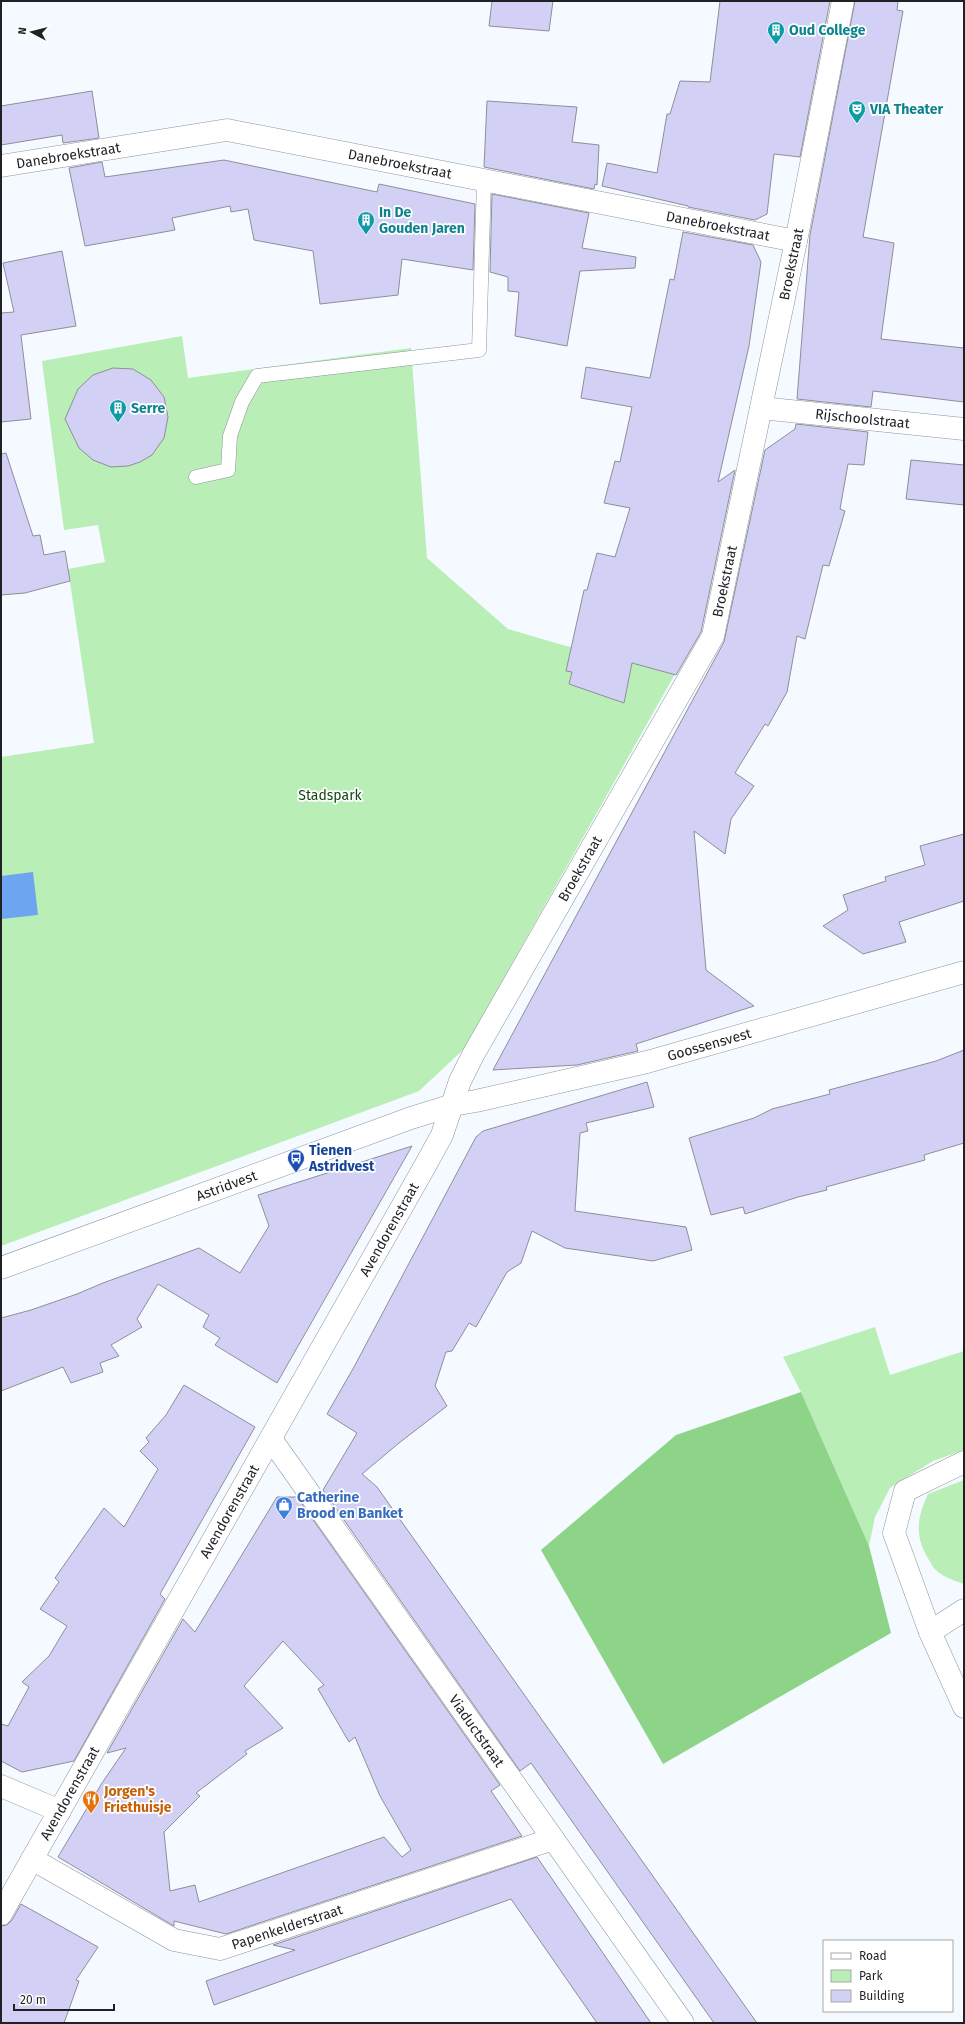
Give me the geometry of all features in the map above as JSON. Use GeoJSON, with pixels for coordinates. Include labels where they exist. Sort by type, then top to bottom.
{"type":"FeatureCollection","features":[{"type":"Feature","properties":{"kind":"street","name":"Broekstraat"},"geometry":{"type":"LineString","coordinates":[[452,1105],[460,1081],[473,1055],[713,636],[796,241],[844,1]]}},
{"type":"Feature","properties":{"kind":"street","name":"Danebroekstraat"},"geometry":{"type":"LineString","coordinates":[[1,166],[227,130],[796,241]]}},
{"type":"Feature","properties":{"kind":"street","name":"Rijschoolstraat"},"geometry":{"type":"LineString","coordinates":[[761,408],[964,430]]}},
{"type":"Feature","properties":{"kind":"street","name":"Goossensvest"},"geometry":{"type":"LineString","coordinates":[[452,1105],[476,1101],[647,1062],[964,972]]}},
{"type":"Feature","properties":{"kind":"street","name":"Astridvest"},"geometry":{"type":"LineString","coordinates":[[1,1268],[411,1118],[452,1105]]}},
{"type":"Feature","properties":{"kind":"street","name":"Avendorenstraat"},"geometry":{"type":"LineString","coordinates":[[1,1914],[425,1166],[442,1135],[452,1105]]}},
{"type":"Feature","properties":{"kind":"street","name":"Viaductstraat"},"geometry":{"type":"LineString","coordinates":[[271,1439],[683,2023]]}},
{"type":"Feature","properties":{"kind":"street"},"geometry":{"type":"LineString","coordinates":[[964,1462],[905,1491],[894,1533],[930,1632],[964,1706]]}},
{"type":"Feature","properties":{"kind":"street"},"geometry":{"type":"LineString","coordinates":[[930,1632],[964,1610]]}},
{"type":"Feature","properties":{"kind":"street"},"geometry":{"type":"LineString","coordinates":[[1,1786],[60,1811]]}},
{"type":"Feature","properties":{"kind":"street","name":"Papenkelderstraat"},"geometry":{"type":"LineString","coordinates":[[32,1859],[174,1940],[220,1949],[553,1839]]}},
{"type":"Feature","properties":{"kind":"lane"},"geometry":{"type":"LineString","coordinates":[[196,477],[228,470],[230,436],[242,402],[257,376],[479,350],[484,180]]}},
{"type":"Feature","properties":{"kind":"green space","name":"Stadspark"},"geometry":{"type":"Polygon","coordinates":[[[182,336],[188,378],[411,348],[427,558],[508,629],[559,644],[675,674],[464,1049],[419,1091],[1,1246],[1,757],[94,743],[68,569],[105,562],[98,525],[64,530],[42,361],[182,336]]]}},
{"type":"Feature","properties":{"kind":"green space"},"geometry":{"type":"Polygon","coordinates":[[[875,1327],[890,1375],[964,1351],[964,1450],[933,1461],[890,1488],[875,1517],[869,1546],[801,1392],[783,1357],[875,1327]]]}},
{"type":"Feature","properties":{"kind":"green space"},"geometry":{"type":"Polygon","coordinates":[[[801,1392],[869,1546],[891,1633],[663,1764],[541,1550],[676,1435],[801,1392]]]}},
{"type":"Feature","properties":{"kind":"green space"},"geometry":{"type":"Polygon","coordinates":[[[964,1480],[964,1584],[946,1577],[934,1568],[921,1543],[919,1527],[921,1511],[928,1494],[964,1480]]]}},
{"type":"Feature","properties":{"kind":"water"},"geometry":{"type":"Polygon","coordinates":[[[33,872],[38,915],[1,919],[1,876],[33,872]]]}},
{"type":"Feature","properties":{"kind":"building"},"geometry":{"type":"Polygon","coordinates":[[[492,1],[553,1],[549,31],[489,26],[492,1]]]}},
{"type":"Feature","properties":{"kind":"building"},"geometry":{"type":"Polygon","coordinates":[[[720,1],[830,1],[800,157],[774,154],[767,214],[755,220],[688,207],[602,186],[607,163],[657,173],[667,114],[670,114],[680,81],[710,82],[720,1]]]}},
{"type":"Feature","properties":{"kind":"building"},"geometry":{"type":"Polygon","coordinates":[[[855,1],[898,1],[897,10],[903,11],[863,237],[894,243],[881,339],[964,348],[964,402],[873,391],[871,407],[797,399],[810,235],[855,1]]]}},
{"type":"Feature","properties":{"kind":"building"},"geometry":{"type":"Polygon","coordinates":[[[92,91],[99,138],[63,143],[62,135],[1,145],[1,106],[92,91]]]}},
{"type":"Feature","properties":{"kind":"building"},"geometry":{"type":"Polygon","coordinates":[[[487,101],[577,107],[572,142],[599,145],[597,185],[595,184],[594,189],[484,167],[487,101]]]}},
{"type":"Feature","properties":{"kind":"building","name":"In De Gouden Jaren"},"geometry":{"type":"Polygon","coordinates":[[[224,160],[377,192],[379,184],[475,204],[473,270],[402,259],[398,295],[320,304],[313,251],[254,240],[248,209],[231,212],[230,206],[172,218],[175,230],[85,246],[69,168],[102,162],[105,177],[224,160]]]}},
{"type":"Feature","properties":{"kind":"building"},"geometry":{"type":"Polygon","coordinates":[[[492,194],[589,213],[582,248],[636,257],[635,268],[580,271],[567,346],[515,336],[519,292],[508,291],[508,277],[490,272],[492,194]]]}},
{"type":"Feature","properties":{"kind":"building"},"geometry":{"type":"Polygon","coordinates":[[[683,232],[753,245],[761,262],[749,346],[718,482],[735,470],[701,632],[676,675],[632,663],[624,703],[569,684],[572,672],[566,671],[584,590],[587,590],[597,553],[615,557],[630,508],[604,503],[615,461],[620,462],[632,407],[581,398],[586,367],[650,378],[670,279],[674,280],[683,232]]]}},
{"type":"Feature","properties":{"kind":"building"},"geometry":{"type":"Polygon","coordinates":[[[62,251],[76,326],[21,335],[31,419],[1,422],[1,313],[14,312],[3,263],[62,251]]]}},
{"type":"Feature","properties":{"kind":"building","name":"Serre"},"geometry":{"type":"Polygon","coordinates":[[[113,368],[133,369],[151,380],[164,397],[168,417],[164,438],[152,455],[140,462],[128,466],[111,467],[93,460],[79,448],[65,419],[78,389],[93,375],[113,368]]]}},
{"type":"Feature","properties":{"kind":"building"},"geometry":{"type":"Polygon","coordinates":[[[796,424],[868,432],[864,465],[848,464],[840,509],[845,511],[829,566],[823,565],[805,639],[797,636],[787,692],[768,726],[765,724],[735,773],[754,786],[731,819],[725,854],[694,831],[706,970],[754,1006],[636,1044],[638,1051],[577,1065],[493,1070],[724,642],[765,450],[795,429],[796,424]]]}},
{"type":"Feature","properties":{"kind":"building"},"geometry":{"type":"Polygon","coordinates":[[[6,453],[33,536],[40,535],[44,555],[65,551],[70,581],[25,593],[1,595],[1,454],[6,453]]]}},
{"type":"Feature","properties":{"kind":"building"},"geometry":{"type":"Polygon","coordinates":[[[911,460],[964,465],[964,505],[906,499],[911,460]]]}},
{"type":"Feature","properties":{"kind":"building"},"geometry":{"type":"Polygon","coordinates":[[[964,834],[964,901],[899,922],[906,942],[863,954],[823,926],[848,910],[843,895],[886,881],[885,877],[925,865],[920,846],[964,834]]]}},
{"type":"Feature","properties":{"kind":"building"},"geometry":{"type":"Polygon","coordinates":[[[964,1050],[964,1143],[924,1155],[925,1160],[826,1187],[827,1190],[798,1197],[745,1214],[743,1207],[711,1215],[689,1138],[754,1118],[772,1109],[830,1094],[829,1090],[936,1061],[964,1050]]]}},
{"type":"Feature","properties":{"kind":"building"},"geometry":{"type":"Polygon","coordinates":[[[647,1082],[654,1107],[586,1123],[588,1131],[580,1133],[575,1211],[686,1227],[692,1250],[653,1261],[565,1248],[532,1231],[521,1263],[507,1272],[476,1327],[469,1323],[452,1351],[446,1352],[435,1386],[447,1406],[362,1474],[377,1487],[757,2023],[714,2023],[531,1763],[520,1771],[323,1490],[357,1433],[327,1414],[354,1367],[476,1137],[483,1131],[647,1082]]]}},
{"type":"Feature","properties":{"kind":"building"},"geometry":{"type":"Polygon","coordinates":[[[412,1146],[277,1383],[215,1345],[220,1338],[203,1327],[209,1315],[158,1284],[137,1319],[142,1327],[111,1345],[119,1356],[100,1363],[103,1372],[71,1383],[63,1367],[1,1391],[1,1318],[31,1310],[77,1294],[199,1248],[240,1273],[269,1226],[258,1195],[412,1146]]]}},
{"type":"Feature","properties":{"kind":"building"},"geometry":{"type":"Polygon","coordinates":[[[184,1385],[255,1427],[160,1594],[165,1599],[74,1761],[22,1772],[1,1761],[1,1724],[8,1726],[29,1687],[22,1682],[49,1656],[67,1626],[40,1609],[59,1582],[55,1578],[104,1508],[124,1527],[158,1469],[140,1451],[149,1442],[146,1438],[166,1415],[184,1385]]]}},
{"type":"Feature","properties":{"kind":"building"},"geometry":{"type":"Polygon","coordinates":[[[277,1497],[297,1497],[500,1785],[491,1791],[522,1836],[226,1934],[174,1921],[174,1926],[58,1857],[102,1783],[126,1748],[107,1753],[183,1619],[195,1632],[277,1497]],[[283,1641],[244,1686],[283,1728],[245,1751],[247,1754],[196,1793],[200,1796],[164,1832],[170,1891],[195,1885],[199,1902],[384,1837],[402,1857],[411,1850],[380,1796],[355,1737],[349,1742],[318,1689],[324,1685],[283,1641]]]}},
{"type":"Feature","properties":{"kind":"building"},"geometry":{"type":"Polygon","coordinates":[[[537,1857],[651,2023],[597,2023],[511,1899],[214,2005],[206,1981],[295,1950],[273,1945],[537,1857]]]}},
{"type":"Feature","properties":{"kind":"building"},"geometry":{"type":"Polygon","coordinates":[[[21,1904],[98,1947],[76,1980],[79,1981],[64,2023],[1,2023],[1,1926],[7,1925],[12,1920],[21,1904]]]}},
{"type":"Feature","properties":{"kind":"place","name":"Oud College"},"geometry":{"type":"Point","coordinates":[776,45]}},
{"type":"Feature","properties":{"kind":"place","name":"VIA Theater"},"geometry":{"type":"Point","coordinates":[857,124]}},
{"type":"Feature","properties":{"kind":"place","name":"In De Gouden Jaren"},"geometry":{"type":"Point","coordinates":[366,235]}},
{"type":"Feature","properties":{"kind":"place","name":"Serre"},"geometry":{"type":"Point","coordinates":[118,423]}},
{"type":"Feature","properties":{"kind":"place","name":"Tienen Astridvest"},"geometry":{"type":"Point","coordinates":[296,1173]}},
{"type":"Feature","properties":{"kind":"place","name":"Catherine Brood en Banket"},"geometry":{"type":"Point","coordinates":[284,1520]}},
{"type":"Feature","properties":{"kind":"place","name":"Jorgen's Friethuisje"},"geometry":{"type":"Point","coordinates":[91,1814]}}]}
